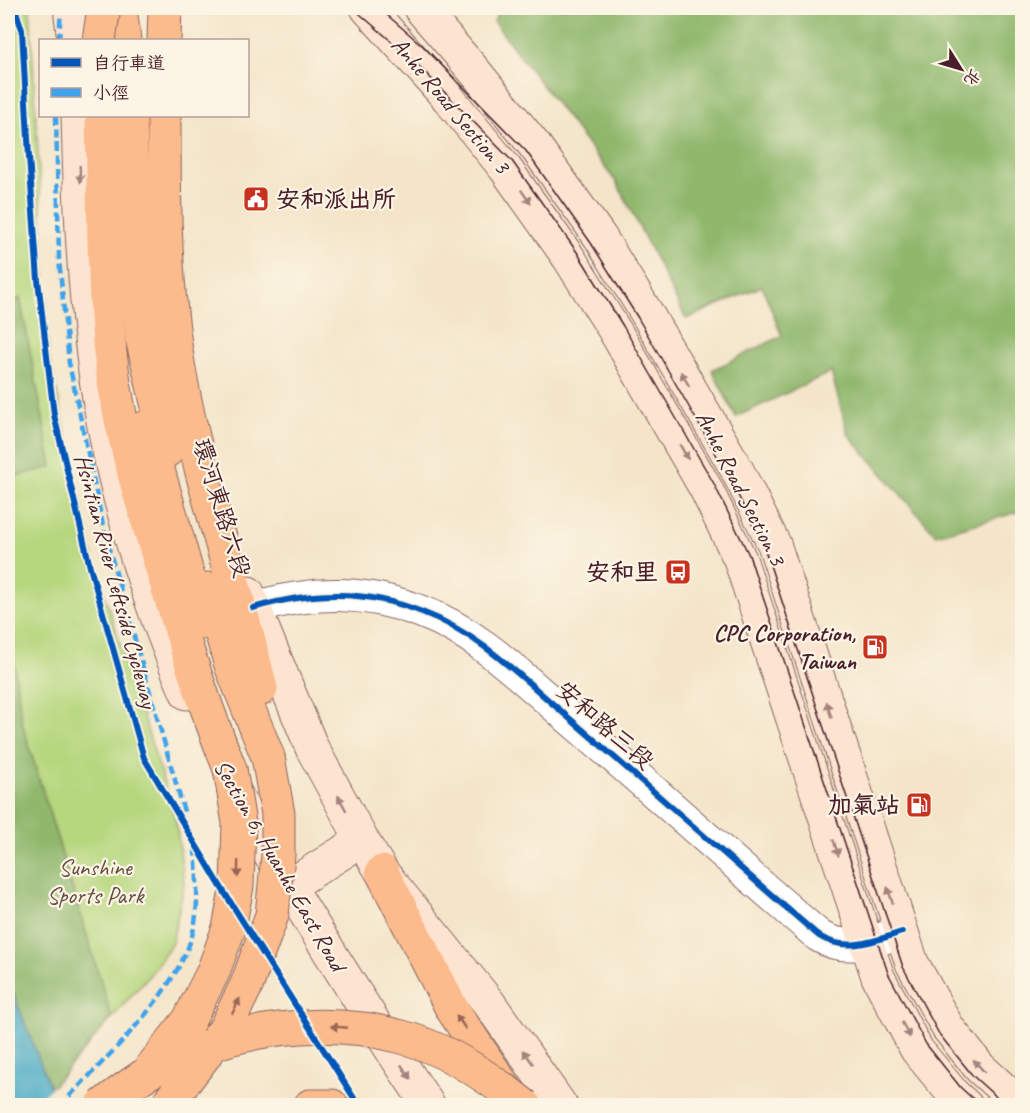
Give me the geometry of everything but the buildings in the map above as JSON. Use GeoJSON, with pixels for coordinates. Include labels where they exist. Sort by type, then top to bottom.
{"type":"FeatureCollection","features":[{"type":"Feature","properties":{"kind":"highway"},"geometry":{"type":"LineString","coordinates":[[99,39],[104,8]]}},
{"type":"Feature","properties":{"kind":"highway"},"geometry":{"type":"LineString","coordinates":[[104,8],[106,39]]}},
{"type":"Feature","properties":{"kind":"highway"},"geometry":{"type":"LineString","coordinates":[[120,8],[124,39]]}},
{"type":"Feature","properties":{"kind":"highway"},"geometry":{"type":"LineString","coordinates":[[164,39],[165,8]]}},
{"type":"Feature","properties":{"kind":"highway"},"geometry":{"type":"LineString","coordinates":[[113,117],[133,234],[141,327],[153,392],[196,552],[232,668],[268,757]]}},
{"type":"Feature","properties":{"kind":"highway"},"geometry":{"type":"LineString","coordinates":[[113,117],[108,330],[121,419],[146,518],[185,646],[204,704],[230,769],[239,823],[237,886],[229,928],[213,972],[189,1020],[122,1106]]}},
{"type":"Feature","properties":{"kind":"highway"},"geometry":{"type":"LineString","coordinates":[[164,117],[165,252],[178,368],[201,474],[261,689],[268,757],[278,814],[278,855],[272,915],[247,984],[225,1029],[166,1106]]}},
{"type":"Feature","properties":{"kind":"highway"},"geometry":{"type":"LineString","coordinates":[[382,872],[452,1009],[516,1106]]}},
{"type":"Feature","properties":{"kind":"highway"},"geometry":{"type":"LineString","coordinates":[[102,1106],[127,1086],[162,1065],[221,1041],[276,1028],[331,1026],[404,1037],[445,1054],[486,1076],[525,1106]]}},
{"type":"Feature","properties":{"kind":"highway"},"geometry":{"type":"LineString","coordinates":[[310,1106],[332,1106]]}},
{"type":"Feature","properties":{"kind":"main road"},"geometry":{"type":"LineString","coordinates":[[70,8],[74,39]]}},
{"type":"Feature","properties":{"kind":"main road"},"geometry":{"type":"LineString","coordinates":[[79,39],[82,8]]}},
{"type":"Feature","properties":{"kind":"main road"},"geometry":{"type":"LineString","coordinates":[[170,39],[171,8]]}},
{"type":"Feature","properties":{"kind":"main road","name":"Anhe Road Section 3"},"geometry":{"type":"LineString","coordinates":[[367,8],[449,99],[491,150],[569,258],[615,331],[706,489],[740,559],[878,976],[917,1050],[966,1106]]}},
{"type":"Feature","properties":{"kind":"main road","name":"Anhe Road Section 3"},"geometry":{"type":"LineString","coordinates":[[420,8],[535,146],[600,237],[736,468],[774,544],[912,963],[948,1028],[980,1068],[1022,1106]]}},
{"type":"Feature","properties":{"kind":"main road","name":"Section 6, Huanhe East Road"},"geometry":{"type":"LineString","coordinates":[[78,117],[85,281],[91,341],[116,480],[139,569],[182,682],[248,819],[386,1043],[429,1106]]}},
{"type":"Feature","properties":{"kind":"main road","name":"環河東路六段"},"geometry":{"type":"LineString","coordinates":[[170,117],[174,266],[190,392],[200,446],[253,608],[312,748],[382,872]]}},
{"type":"Feature","properties":{"kind":"main road"},"geometry":{"type":"LineString","coordinates":[[289,885],[363,840]]}},
{"type":"Feature","properties":{"kind":"main road"},"geometry":{"type":"LineString","coordinates":[[382,872],[489,1003],[561,1106]]}},
{"type":"Feature","properties":{"kind":"street","name":"安和路三段"},"geometry":{"type":"LineString","coordinates":[[253,608],[307,595],[363,596],[402,605],[452,624],[479,642],[593,738],[819,936],[839,945],[867,943],[902,932]]}},
{"type":"Feature","properties":{"kind":"green space","name":"Sunshine Sports Park"},"geometry":{"type":"Polygon","coordinates":[[[8,8],[30,8],[49,357],[93,558],[176,821],[184,884],[172,943],[153,971],[34,1106],[8,1105],[8,8]]]}},
{"type":"Feature","properties":{"kind":"green space"},"geometry":{"type":"Polygon","coordinates":[[[499,8],[1022,8],[1022,511],[936,535],[848,434],[831,372],[736,417],[712,370],[782,336],[762,286],[686,319],[617,183],[494,22],[499,8]]]}},
{"type":"Feature","properties":{"kind":"green space"},"geometry":{"type":"Polygon","coordinates":[[[20,298],[52,467],[8,478],[8,304],[20,298]]]}},
{"type":"Feature","properties":{"kind":"green space"},"geometry":{"type":"Polygon","coordinates":[[[8,621],[22,723],[112,1018],[50,1089],[8,980],[8,621]]]}},
{"type":"Feature","properties":{"kind":"water"},"geometry":{"type":"Polygon","coordinates":[[[8,980],[57,1105],[8,1105],[8,980]]]}},
{"type":"Feature","properties":{"kind":"pier"},"geometry":{"type":"Polygon","coordinates":[[[52,1086],[60,1106],[34,1105],[50,1089],[52,1086]]]}},
{"type":"Feature","properties":{"kind":"tram line"},"geometry":{"type":"LineString","coordinates":[[353,8],[413,60],[512,161],[577,252],[623,326],[713,482],[749,555],[888,973],[926,1044],[961,1088],[981,1106]]}},
{"type":"Feature","properties":{"kind":"tram line"},"geometry":{"type":"LineString","coordinates":[[379,8],[423,46],[526,151],[591,243],[638,318],[728,475],[765,550],[903,967],[939,1034],[973,1076],[1006,1106]]}},
{"type":"Feature","properties":{"kind":"marked path"},"geometry":{"type":"LineString","coordinates":[[59,39],[61,8]]}},
{"type":"Feature","properties":{"kind":"marked path"},"geometry":{"type":"LineString","coordinates":[[56,117],[59,259],[69,363],[105,535],[185,815]]}},
{"type":"Feature","properties":{"kind":"marked path"},"geometry":{"type":"LineString","coordinates":[[60,1106],[139,1023],[174,975],[186,952],[196,918],[195,850]]}},
{"type":"Feature","properties":{"kind":"cycle path","name":"Hsintian River Leftside Cycleway"},"geometry":{"type":"LineString","coordinates":[[15,8],[22,30],[38,280],[54,415],[90,567],[144,758],[221,887],[359,1106]]}},
{"type":"Feature","properties":{"kind":"cycle path"},"geometry":{"type":"LineString","coordinates":[[253,608],[296,598],[359,596],[401,605],[443,621],[500,658],[819,936],[839,944],[850,945],[871,942],[902,932]]}},
{"type":"Feature","properties":{"kind":"place","name":"安和派出所"},"geometry":{"type":"Point","coordinates":[256,199]}},
{"type":"Feature","properties":{"kind":"place","name":"安和里"},"geometry":{"type":"Point","coordinates":[678,572]}},
{"type":"Feature","properties":{"kind":"place","name":"CPC Corporation, Taiwan"},"geometry":{"type":"Point","coordinates":[875,647]}},
{"type":"Feature","properties":{"kind":"place","name":"加氣站"},"geometry":{"type":"Point","coordinates":[919,805]}}]}
